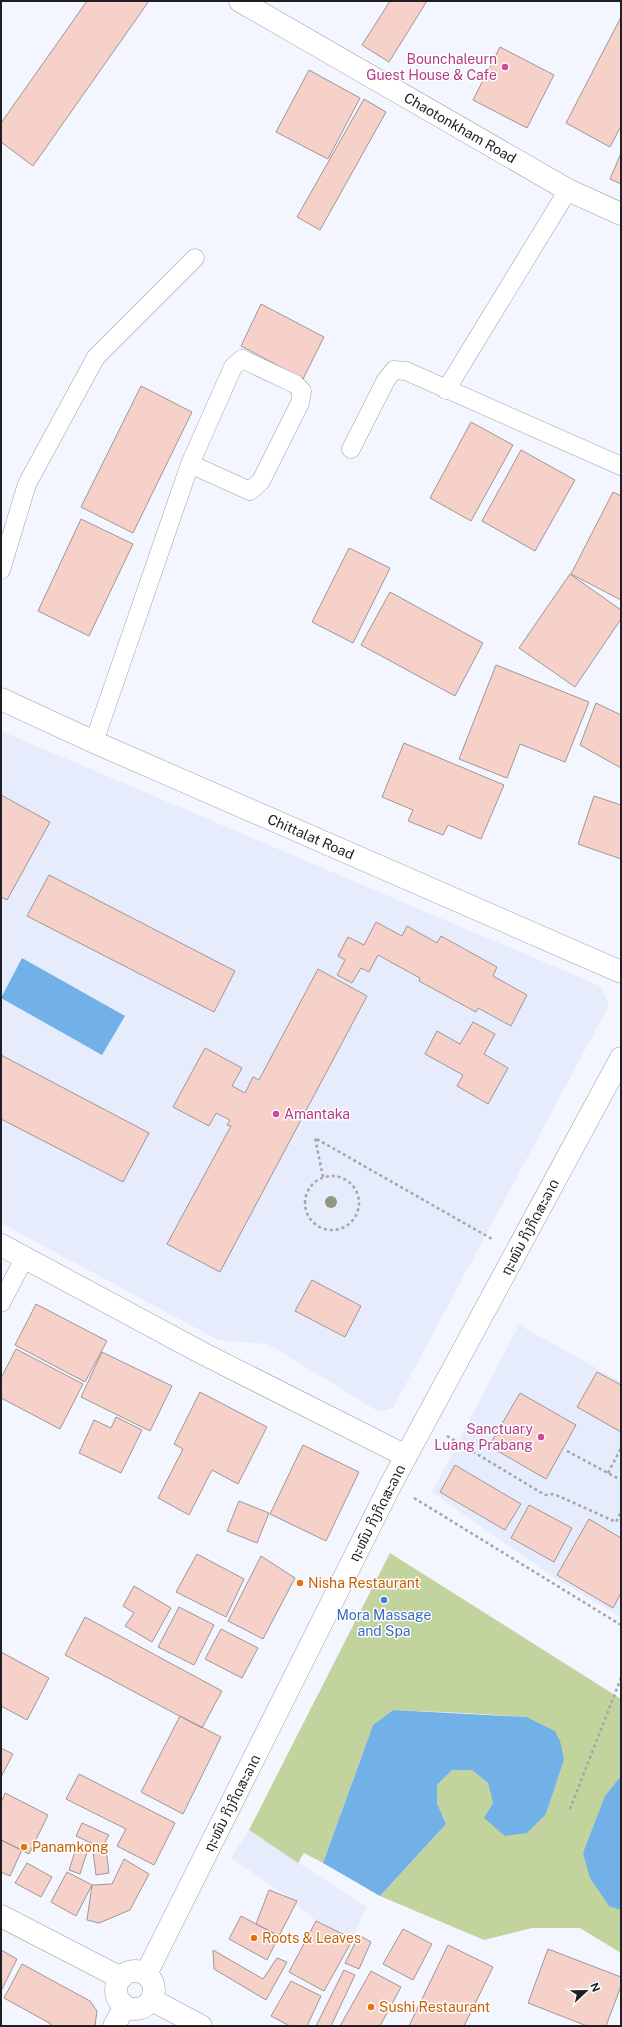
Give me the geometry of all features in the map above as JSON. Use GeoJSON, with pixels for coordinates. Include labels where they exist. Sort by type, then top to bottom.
{"type":"FeatureCollection","features":[{"type":"Feature","properties":{"kind":"street","name":"Chaotonkham Road"},"geometry":{"type":"LineString","coordinates":[[240,1],[568,190],[621,214]]}},
{"type":"Feature","properties":{"kind":"street","name":"Chittalat Road"},"geometry":{"type":"LineString","coordinates":[[1,699],[94,742],[621,972]]}},
{"type":"Feature","properties":{"kind":"street","name":"ຖະໜົນ ກິງກິດສະລາດ"},"geometry":{"type":"LineString","coordinates":[[146,1974],[391,1484],[621,1058]]}},
{"type":"Feature","properties":{"kind":"street"},"geometry":{"type":"LineString","coordinates":[[1,1245],[202,1353],[406,1456]]}},
{"type":"Feature","properties":{"kind":"street"},"geometry":{"type":"LineString","coordinates":[[1,1916],[121,1978]]}},
{"type":"Feature","properties":{"kind":"street"},"geometry":{"type":"LineString","coordinates":[[136,1971],[146,1974],[153,1983],[154,1994],[152,2000],[148,2005],[137,2010],[125,2006],[117,1996],[117,1984],[121,1978],[130,1972],[136,1971]]}},
{"type":"Feature","properties":{"kind":"street"},"geometry":{"type":"LineString","coordinates":[[152,2000],[201,2026]]}},
{"type":"Feature","properties":{"kind":"street"},"geometry":{"type":"LineString","coordinates":[[114,2026],[125,2006]]}},
{"type":"Feature","properties":{"kind":"lane"},"geometry":{"type":"LineString","coordinates":[[446,390],[568,190]]}},
{"type":"Feature","properties":{"kind":"lane"},"geometry":{"type":"LineString","coordinates":[[1,570],[27,484],[96,357],[195,258]]}},
{"type":"Feature","properties":{"kind":"lane"},"geometry":{"type":"LineString","coordinates":[[94,742],[190,464],[233,367],[242,359],[295,384],[302,391],[300,403],[261,481],[250,491],[190,464]]}},
{"type":"Feature","properties":{"kind":"lane"},"geometry":{"type":"LineString","coordinates":[[351,448],[386,380],[394,370],[406,371],[446,390],[621,466]]}},
{"type":"Feature","properties":{"kind":"lane"},"geometry":{"type":"LineString","coordinates":[[1,1302],[25,1257]]}},
{"type":"Feature","properties":{"kind":"path"},"geometry":{"type":"LineString","coordinates":[[323,1177],[315,1138],[517,1253]]}},
{"type":"Feature","properties":{"kind":"path"},"geometry":{"type":"LineString","coordinates":[[333,1175],[342,1178],[350,1182],[356,1189],[359,1198],[359,1207],[351,1222],[344,1227],[331,1229],[318,1226],[308,1212],[306,1196],[316,1181],[323,1177],[333,1175]]}},
{"type":"Feature","properties":{"kind":"path"},"geometry":{"type":"LineString","coordinates":[[424,1422],[545,1494],[554,1494],[616,1522],[621,1512]]}},
{"type":"Feature","properties":{"kind":"path"},"geometry":{"type":"LineString","coordinates":[[608,1473],[621,1448]]}},
{"type":"Feature","properties":{"kind":"path"},"geometry":{"type":"LineString","coordinates":[[567,1451],[621,1480]]}},
{"type":"Feature","properties":{"kind":"path"},"geometry":{"type":"LineString","coordinates":[[391,1484],[621,1624]]}},
{"type":"Feature","properties":{"kind":"path"},"geometry":{"type":"LineString","coordinates":[[570,1809],[621,1678]]}},
{"type":"Feature","properties":{"kind":"shaded area","name":"Amantaka"},"geometry":{"type":"Polygon","coordinates":[[[1,731],[600,986],[609,1005],[393,1408],[379,1412],[268,1344],[218,1340],[1,1223],[1,731]]]}},
{"type":"Feature","properties":{"kind":"shaded area","name":"Sanctuary Luang Prabang"},"geometry":{"type":"Polygon","coordinates":[[[519,1325],[621,1382],[621,1617],[556,1579],[432,1492],[519,1325]]]}},
{"type":"Feature","properties":{"kind":"shaded area"},"geometry":{"type":"Polygon","coordinates":[[[249,1830],[366,1907],[353,1939],[316,1921],[288,1897],[231,1858],[249,1830]]]}},
{"type":"Feature","properties":{"kind":"green space"},"geometry":{"type":"Polygon","coordinates":[[[390,1553],[621,1699],[621,1953],[580,1928],[532,1928],[484,1940],[380,1896],[446,1824],[437,1803],[437,1785],[452,1770],[472,1770],[488,1783],[493,1803],[546,1814],[553,1791],[526,1717],[393,1710],[373,1725],[323,1863],[304,1853],[298,1863],[249,1830],[390,1553]]]}},
{"type":"Feature","properties":{"kind":"water"},"geometry":{"type":"Polygon","coordinates":[[[22,958],[125,1016],[102,1055],[1,998],[22,958]]]}},
{"type":"Feature","properties":{"kind":"water"},"geometry":{"type":"Polygon","coordinates":[[[393,1710],[526,1717],[555,1731],[560,1741],[564,1759],[546,1814],[527,1833],[505,1836],[484,1818],[493,1803],[488,1783],[472,1770],[452,1770],[437,1785],[437,1803],[446,1824],[380,1896],[323,1863],[373,1725],[393,1710]]]}},
{"type":"Feature","properties":{"kind":"water"},"geometry":{"type":"Polygon","coordinates":[[[621,1776],[621,1910],[609,1906],[590,1878],[583,1853],[605,1796],[621,1776]]]}},
{"type":"Feature","properties":{"kind":"building"},"geometry":{"type":"Polygon","coordinates":[[[87,1],[149,1],[33,166],[1,142],[1,123],[87,1]]]}},
{"type":"Feature","properties":{"kind":"building"},"geometry":{"type":"Polygon","coordinates":[[[390,1],[427,1],[389,62],[362,45],[390,1]]]}},
{"type":"Feature","properties":{"kind":"building"},"geometry":{"type":"Polygon","coordinates":[[[621,17],[621,126],[610,147],[566,123],[621,17]]]}},
{"type":"Feature","properties":{"kind":"building"},"geometry":{"type":"Polygon","coordinates":[[[500,47],[554,75],[527,128],[473,100],[500,47]]]}},
{"type":"Feature","properties":{"kind":"building"},"geometry":{"type":"Polygon","coordinates":[[[309,70],[360,98],[328,159],[276,132],[309,70]]]}},
{"type":"Feature","properties":{"kind":"building"},"geometry":{"type":"Polygon","coordinates":[[[364,99],[386,112],[320,230],[297,217],[364,99]]]}},
{"type":"Feature","properties":{"kind":"building"},"geometry":{"type":"Polygon","coordinates":[[[621,153],[621,184],[610,179],[621,153]]]}},
{"type":"Feature","properties":{"kind":"building"},"geometry":{"type":"Polygon","coordinates":[[[261,304],[324,337],[303,379],[241,346],[261,304]]]}},
{"type":"Feature","properties":{"kind":"building"},"geometry":{"type":"Polygon","coordinates":[[[141,386],[192,412],[133,533],[81,507],[141,386]]]}},
{"type":"Feature","properties":{"kind":"building"},"geometry":{"type":"Polygon","coordinates":[[[471,422],[513,445],[471,521],[430,498],[471,422]]]}},
{"type":"Feature","properties":{"kind":"building"},"geometry":{"type":"Polygon","coordinates":[[[521,450],[575,480],[535,551],[482,521],[521,450]]]}},
{"type":"Feature","properties":{"kind":"building"},"geometry":{"type":"Polygon","coordinates":[[[613,492],[621,496],[621,600],[571,574],[613,492]]]}},
{"type":"Feature","properties":{"kind":"building"},"geometry":{"type":"Polygon","coordinates":[[[81,519],[133,544],[89,636],[38,611],[81,519]]]}},
{"type":"Feature","properties":{"kind":"building"},"geometry":{"type":"Polygon","coordinates":[[[349,548],[390,568],[353,643],[312,622],[349,548]]]}},
{"type":"Feature","properties":{"kind":"building"},"geometry":{"type":"Polygon","coordinates":[[[570,574],[621,610],[621,619],[575,687],[519,648],[570,574]]]}},
{"type":"Feature","properties":{"kind":"building"},"geometry":{"type":"Polygon","coordinates":[[[390,592],[483,643],[455,696],[361,645],[390,592]]]}},
{"type":"Feature","properties":{"kind":"building"},"geometry":{"type":"Polygon","coordinates":[[[496,665],[589,702],[565,762],[520,744],[507,778],[459,759],[496,665]]]}},
{"type":"Feature","properties":{"kind":"building"},"geometry":{"type":"Polygon","coordinates":[[[596,703],[621,715],[621,768],[580,745],[596,703]]]}},
{"type":"Feature","properties":{"kind":"building"},"geometry":{"type":"Polygon","coordinates":[[[404,743],[504,785],[481,839],[448,825],[443,835],[408,821],[413,810],[382,797],[404,743]]]}},
{"type":"Feature","properties":{"kind":"building"},"geometry":{"type":"Polygon","coordinates":[[[1,795],[50,822],[7,900],[1,897],[1,795]]]}},
{"type":"Feature","properties":{"kind":"building"},"geometry":{"type":"Polygon","coordinates":[[[594,796],[621,805],[621,859],[578,844],[594,796]]]}},
{"type":"Feature","properties":{"kind":"building"},"geometry":{"type":"Polygon","coordinates":[[[49,875],[235,971],[214,1012],[27,916],[49,875]]]}},
{"type":"Feature","properties":{"kind":"building"},"geometry":{"type":"Polygon","coordinates":[[[376,922],[402,936],[407,926],[437,943],[441,936],[497,967],[493,976],[527,995],[511,1026],[478,1008],[476,1012],[419,981],[420,978],[378,955],[369,972],[361,968],[352,983],[337,975],[345,960],[338,956],[348,937],[364,945],[376,922]]]}},
{"type":"Feature","properties":{"kind":"building"},"geometry":{"type":"Polygon","coordinates":[[[318,969],[367,996],[220,1272],[167,1244],[231,1126],[227,1125],[230,1120],[216,1113],[209,1126],[173,1107],[205,1048],[242,1068],[232,1086],[245,1093],[253,1077],[259,1080],[318,969]]]}},
{"type":"Feature","properties":{"kind":"building"},"geometry":{"type":"Polygon","coordinates":[[[473,1022],[495,1034],[484,1054],[508,1068],[488,1104],[457,1086],[463,1075],[425,1054],[437,1031],[460,1044],[473,1022]]]}},
{"type":"Feature","properties":{"kind":"building"},"geometry":{"type":"Polygon","coordinates":[[[1,1055],[149,1133],[123,1182],[1,1119],[1,1055]]]}},
{"type":"Feature","properties":{"kind":"building"},"geometry":{"type":"Polygon","coordinates":[[[312,1280],[361,1306],[345,1337],[295,1311],[312,1280]]]}},
{"type":"Feature","properties":{"kind":"building"},"geometry":{"type":"Polygon","coordinates":[[[36,1304],[107,1341],[85,1382],[15,1345],[36,1304]]]}},
{"type":"Feature","properties":{"kind":"building"},"geometry":{"type":"Polygon","coordinates":[[[16,1349],[83,1384],[60,1429],[1,1398],[1,1378],[16,1349]]]}},
{"type":"Feature","properties":{"kind":"building"},"geometry":{"type":"Polygon","coordinates":[[[102,1352],[172,1386],[150,1431],[81,1397],[102,1352]]]}},
{"type":"Feature","properties":{"kind":"building"},"geometry":{"type":"Polygon","coordinates":[[[597,1372],[621,1385],[621,1432],[577,1407],[597,1372]]]}},
{"type":"Feature","properties":{"kind":"building"},"geometry":{"type":"Polygon","coordinates":[[[200,1392],[267,1427],[238,1484],[212,1470],[189,1515],[158,1498],[183,1449],[174,1444],[200,1392]]]}},
{"type":"Feature","properties":{"kind":"building"},"geometry":{"type":"Polygon","coordinates":[[[520,1393],[576,1425],[546,1479],[489,1446],[520,1393]]]}},
{"type":"Feature","properties":{"kind":"building"},"geometry":{"type":"Polygon","coordinates":[[[116,1417],[142,1430],[121,1473],[79,1453],[94,1420],[111,1428],[116,1417]]]}},
{"type":"Feature","properties":{"kind":"building"},"geometry":{"type":"Polygon","coordinates":[[[303,1445],[359,1472],[326,1541],[270,1514],[303,1445]]]}},
{"type":"Feature","properties":{"kind":"building"},"geometry":{"type":"Polygon","coordinates":[[[455,1465],[521,1504],[505,1530],[440,1492],[455,1465]]]}},
{"type":"Feature","properties":{"kind":"building"},"geometry":{"type":"Polygon","coordinates":[[[239,1501],[269,1513],[257,1543],[227,1531],[239,1501]]]}},
{"type":"Feature","properties":{"kind":"building"},"geometry":{"type":"Polygon","coordinates":[[[529,1505],[572,1528],[554,1562],[511,1538],[529,1505]]]}},
{"type":"Feature","properties":{"kind":"building"},"geometry":{"type":"Polygon","coordinates":[[[589,1519],[621,1538],[621,1593],[613,1608],[557,1575],[589,1519]]]}},
{"type":"Feature","properties":{"kind":"building"},"geometry":{"type":"Polygon","coordinates":[[[197,1554],[244,1579],[226,1617],[176,1592],[197,1554]]]}},
{"type":"Feature","properties":{"kind":"building"},"geometry":{"type":"Polygon","coordinates":[[[261,1556],[295,1578],[263,1639],[228,1621],[261,1556]]]}},
{"type":"Feature","properties":{"kind":"building"},"geometry":{"type":"Polygon","coordinates":[[[134,1586],[171,1608],[152,1642],[125,1626],[134,1613],[123,1606],[134,1586]]]}},
{"type":"Feature","properties":{"kind":"building"},"geometry":{"type":"Polygon","coordinates":[[[179,1607],[214,1625],[194,1665],[158,1647],[179,1607]]]}},
{"type":"Feature","properties":{"kind":"building"},"geometry":{"type":"Polygon","coordinates":[[[85,1617],[222,1691],[202,1728],[65,1655],[85,1617]]]}},
{"type":"Feature","properties":{"kind":"building"},"geometry":{"type":"Polygon","coordinates":[[[221,1629],[258,1648],[242,1678],[205,1659],[221,1629]]]}},
{"type":"Feature","properties":{"kind":"building"},"geometry":{"type":"Polygon","coordinates":[[[1,1652],[49,1678],[27,1720],[1,1706],[1,1652]]]}},
{"type":"Feature","properties":{"kind":"building"},"geometry":{"type":"Polygon","coordinates":[[[180,1716],[221,1737],[183,1814],[141,1792],[180,1716]]]}},
{"type":"Feature","properties":{"kind":"building"},"geometry":{"type":"Polygon","coordinates":[[[1,1748],[13,1754],[1,1777],[1,1748]]]}},
{"type":"Feature","properties":{"kind":"building"},"geometry":{"type":"Polygon","coordinates":[[[79,1774],[175,1823],[154,1865],[117,1846],[126,1829],[66,1799],[79,1774]]]}},
{"type":"Feature","properties":{"kind":"building"},"geometry":{"type":"Polygon","coordinates":[[[5,1793],[48,1815],[29,1854],[1,1840],[1,1803],[5,1793]]]}},
{"type":"Feature","properties":{"kind":"building"},"geometry":{"type":"Polygon","coordinates":[[[82,1823],[109,1835],[102,1848],[76,1836],[82,1823]]]}},
{"type":"Feature","properties":{"kind":"building"},"geometry":{"type":"Polygon","coordinates":[[[1,1840],[22,1850],[10,1876],[1,1872],[1,1840]]]}},
{"type":"Feature","properties":{"kind":"building"},"geometry":{"type":"Polygon","coordinates":[[[77,1845],[87,1852],[80,1874],[69,1870],[77,1845]]]}},
{"type":"Feature","properties":{"kind":"building"},"geometry":{"type":"Polygon","coordinates":[[[106,1849],[109,1873],[96,1875],[93,1851],[106,1849]]]}},
{"type":"Feature","properties":{"kind":"building"},"geometry":{"type":"Polygon","coordinates":[[[124,1859],[149,1874],[130,1910],[99,1923],[87,1920],[92,1885],[112,1884],[124,1859]]]}},
{"type":"Feature","properties":{"kind":"building"},"geometry":{"type":"Polygon","coordinates":[[[27,1863],[52,1877],[41,1897],[15,1883],[27,1863]]]}},
{"type":"Feature","properties":{"kind":"building"},"geometry":{"type":"Polygon","coordinates":[[[67,1872],[92,1885],[76,1916],[51,1902],[67,1872]]]}},
{"type":"Feature","properties":{"kind":"building"},"geometry":{"type":"Polygon","coordinates":[[[269,1890],[297,1901],[279,1936],[256,1924],[269,1890]]]}},
{"type":"Feature","properties":{"kind":"building","name":"Roots & Leaves"},"geometry":{"type":"Polygon","coordinates":[[[241,1916],[279,1936],[267,1960],[229,1939],[241,1916]]]}},
{"type":"Feature","properties":{"kind":"building"},"geometry":{"type":"Polygon","coordinates":[[[316,1921],[353,1939],[324,1991],[289,1972],[316,1921]]]}},
{"type":"Feature","properties":{"kind":"building"},"geometry":{"type":"Polygon","coordinates":[[[403,1929],[432,1944],[413,1980],[383,1964],[403,1929]]]}},
{"type":"Feature","properties":{"kind":"building"},"geometry":{"type":"Polygon","coordinates":[[[359,1935],[371,1942],[359,1969],[345,1963],[359,1935]]]}},
{"type":"Feature","properties":{"kind":"building"},"geometry":{"type":"Polygon","coordinates":[[[448,1945],[493,1967],[464,2026],[409,2026],[448,1945]]]}},
{"type":"Feature","properties":{"kind":"building"},"geometry":{"type":"Polygon","coordinates":[[[548,1949],[621,1977],[621,1986],[606,2026],[587,2026],[528,2003],[548,1949]]]}},
{"type":"Feature","properties":{"kind":"building"},"geometry":{"type":"Polygon","coordinates":[[[1,1950],[17,1959],[1,1991],[1,1950]]]}},
{"type":"Feature","properties":{"kind":"building"},"geometry":{"type":"Polygon","coordinates":[[[213,1950],[263,1979],[277,1958],[287,1962],[266,2000],[214,1969],[213,1950]]]}},
{"type":"Feature","properties":{"kind":"building"},"geometry":{"type":"Polygon","coordinates":[[[22,1964],[90,2001],[97,2011],[95,2026],[50,2026],[51,2024],[4,1998],[22,1964]]]}},
{"type":"Feature","properties":{"kind":"building"},"geometry":{"type":"Polygon","coordinates":[[[344,1970],[355,1975],[331,2026],[316,2026],[344,1970]]]}},
{"type":"Feature","properties":{"kind":"building","name":"Sushi Restaurant"},"geometry":{"type":"Polygon","coordinates":[[[371,1971],[401,1987],[380,2026],[340,2026],[371,1971]]]}},
{"type":"Feature","properties":{"kind":"building"},"geometry":{"type":"Polygon","coordinates":[[[291,1981],[321,1996],[307,2026],[290,2026],[271,2016],[291,1981]]]}},
{"type":"Feature","properties":{"kind":"place","name":"Bounchaleurn Guest House & Cafe"},"geometry":{"type":"Point","coordinates":[505,67]}},
{"type":"Feature","properties":{"kind":"place","name":"Amantaka"},"geometry":{"type":"Point","coordinates":[276,1114]}},
{"type":"Feature","properties":{"kind":"place","name":"Sanctuary Luang Prabang"},"geometry":{"type":"Point","coordinates":[541,1437]}},
{"type":"Feature","properties":{"kind":"place","name":"Nisha Restaurant"},"geometry":{"type":"Point","coordinates":[300,1583]}},
{"type":"Feature","properties":{"kind":"place","name":"Mora Massage and Spa"},"geometry":{"type":"Point","coordinates":[384,1600]}},
{"type":"Feature","properties":{"kind":"place","name":"Panamkong"},"geometry":{"type":"Point","coordinates":[24,1847]}},
{"type":"Feature","properties":{"kind":"place","name":"Roots & Leaves"},"geometry":{"type":"Point","coordinates":[254,1938]}},
{"type":"Feature","properties":{"kind":"place","name":"Sushi Restaurant"},"geometry":{"type":"Point","coordinates":[371,2007]}}]}
